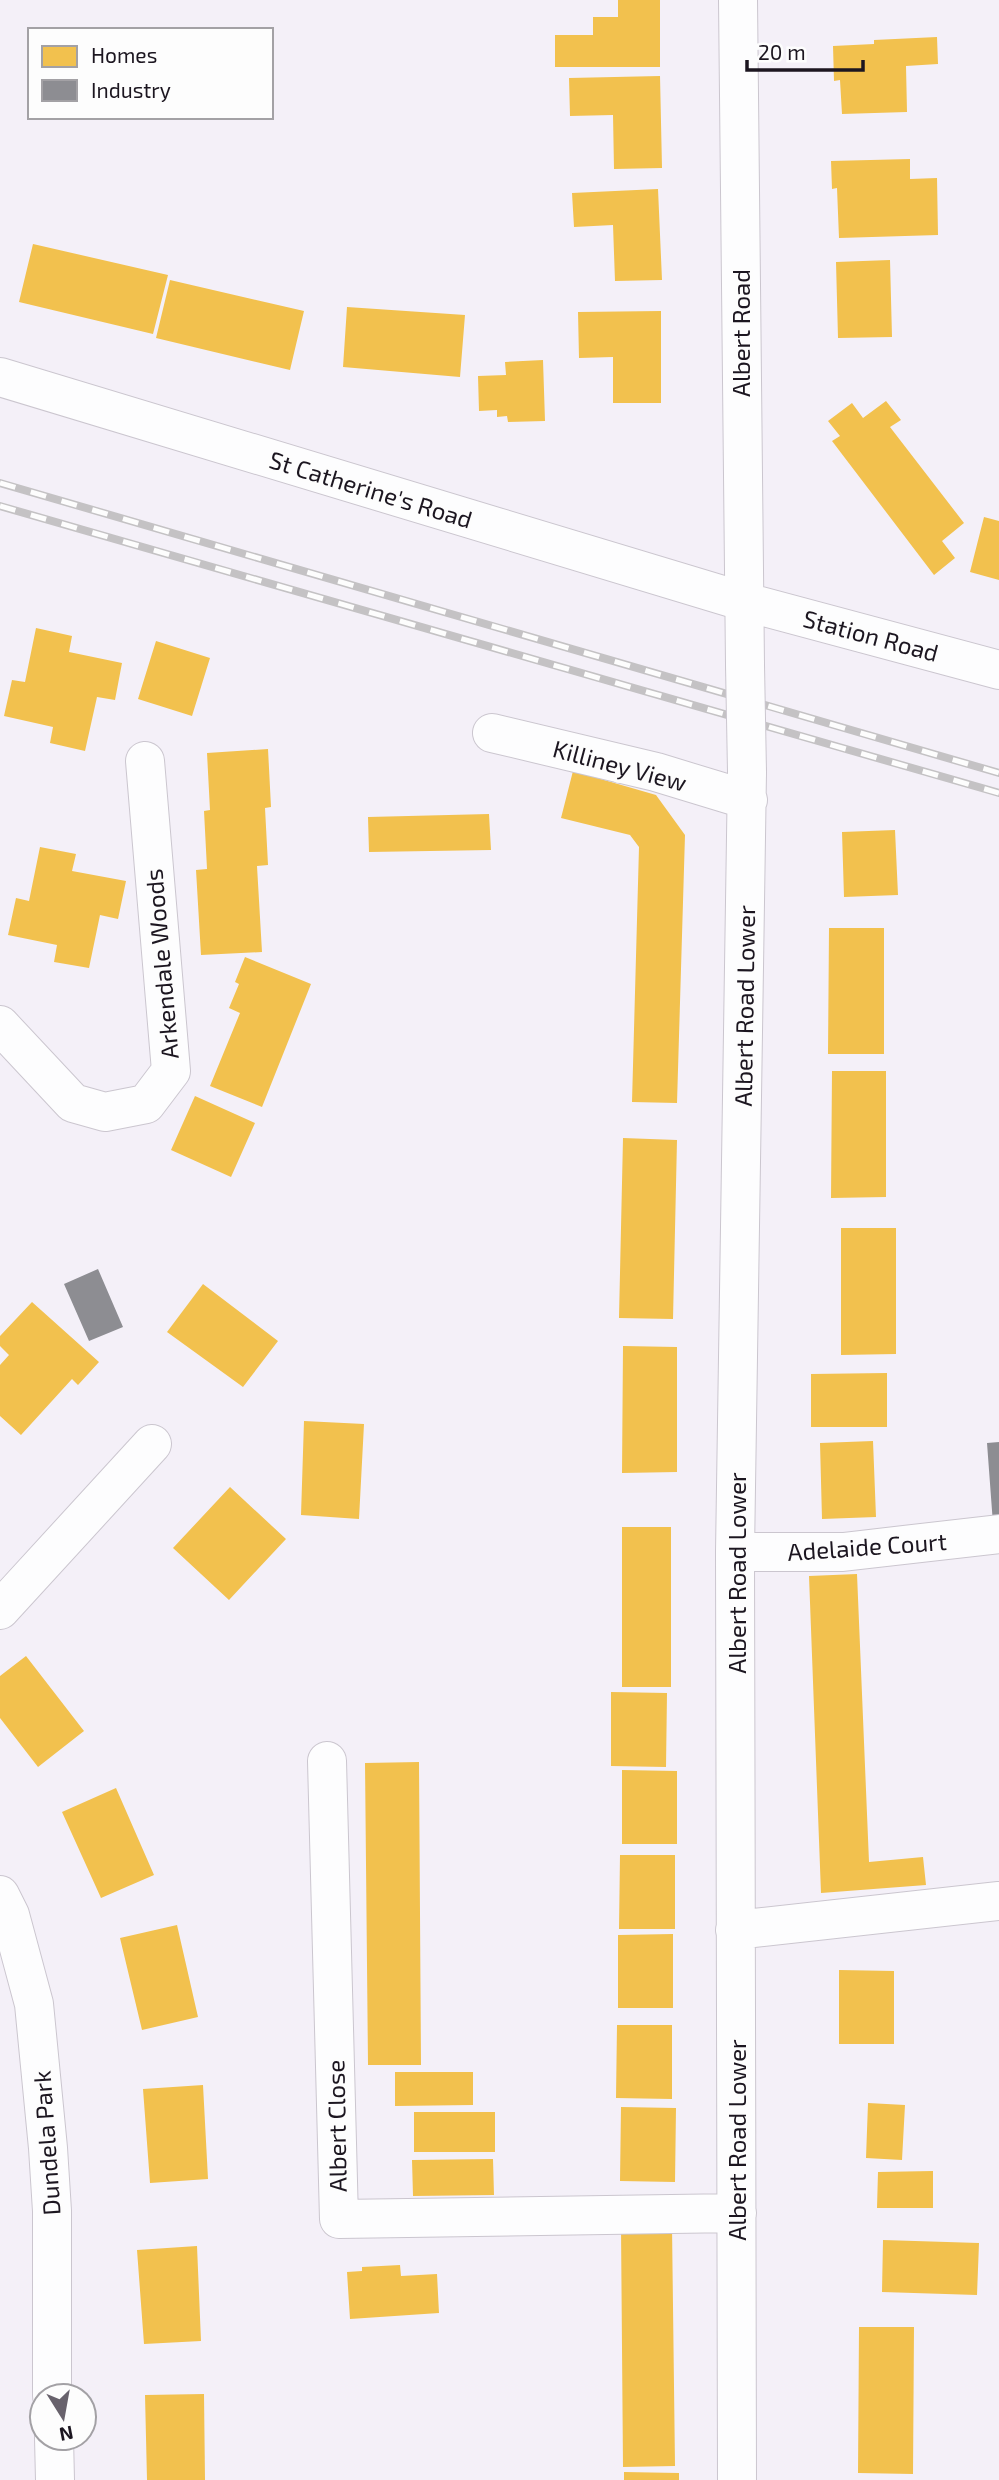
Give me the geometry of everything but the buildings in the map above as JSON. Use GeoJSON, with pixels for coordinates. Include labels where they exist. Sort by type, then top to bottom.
{"type":"FeatureCollection","features":[{"type":"Feature","properties":{"kind":"street","name":"Albert Road"},"geometry":{"type":"LineString","coordinates":[[738,0],[744,665]]}},
{"type":"Feature","properties":{"kind":"street","name":"St Catherine's Road"},"geometry":{"type":"LineString","coordinates":[[0,377],[742,601]]}},
{"type":"Feature","properties":{"kind":"street","name":"Station Road"},"geometry":{"type":"LineString","coordinates":[[742,601],[999,670]]}},
{"type":"Feature","properties":{"kind":"street","name":"Albert Road Lower"},"geometry":{"type":"LineString","coordinates":[[737,2480],[735,1552],[747,786],[744,665]]}},
{"type":"Feature","properties":{"kind":"street","name":"Killiney View"},"geometry":{"type":"LineString","coordinates":[[492,733],[656,772],[747,786]]}},
{"type":"Feature","properties":{"kind":"street","name":"Arkendale Woods"},"geometry":{"type":"LineString","coordinates":[[0,1025],[73,1103],[105,1112],[146,1104],[171,1071],[145,761]]}},
{"type":"Feature","properties":{"kind":"street"},"geometry":{"type":"LineString","coordinates":[[0,1611],[152,1444]]}},
{"type":"Feature","properties":{"kind":"street","name":"Adelaide Court"},"geometry":{"type":"LineString","coordinates":[[735,1552],[843,1552],[999,1534]]}},
{"type":"Feature","properties":{"kind":"street","name":"Albert Close"},"geometry":{"type":"LineString","coordinates":[[327,1761],[338,2219],[737,2213]]}},
{"type":"Feature","properties":{"kind":"street","name":"Dundela Park"},"geometry":{"type":"LineString","coordinates":[[0,1895],[10,1915],[34,2004],[52,2211],[52,2382]]}},
{"type":"Feature","properties":{"kind":"street"},"geometry":{"type":"LineString","coordinates":[[735,1930],[999,1901]]}},
{"type":"Feature","properties":{"kind":"street"},"geometry":{"type":"LineString","coordinates":[[54,2452],[55,2480]]}},
{"type":"Feature","properties":{"kind":"railway"},"geometry":{"type":"LineString","coordinates":[[0,483],[999,773]]}},
{"type":"Feature","properties":{"kind":"railway"},"geometry":{"type":"LineString","coordinates":[[0,506],[999,793]]}}]}
